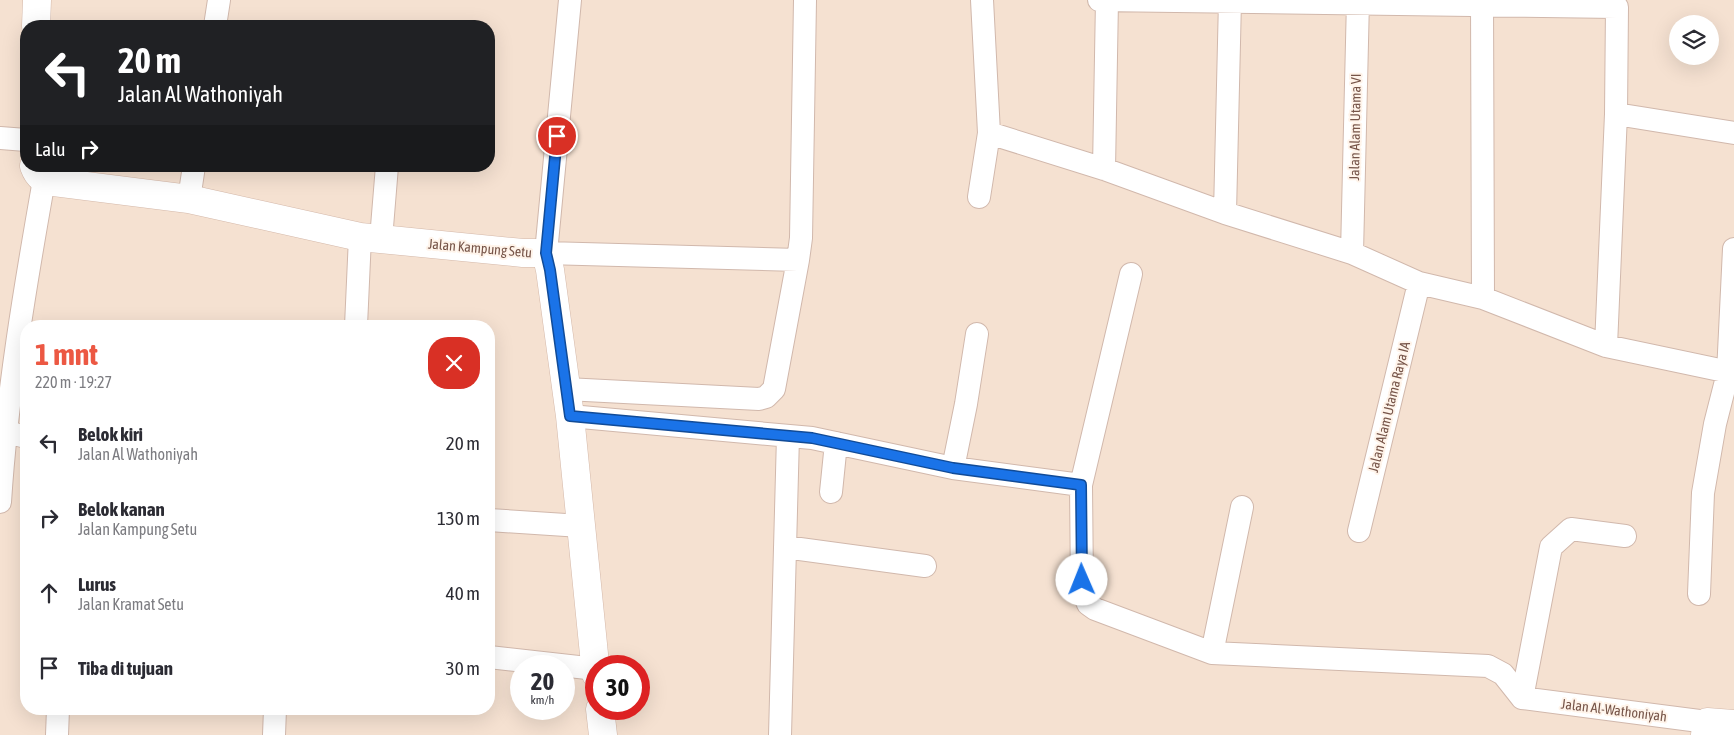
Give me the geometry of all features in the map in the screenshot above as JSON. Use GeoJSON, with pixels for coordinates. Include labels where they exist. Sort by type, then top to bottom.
{"type":"FeatureCollection","features":[{"type":"Feature","properties":{"kind":"street"},"geometry":{"type":"LineString","coordinates":[[36,20],[37,0]]}},
{"type":"Feature","properties":{"kind":"street"},"geometry":{"type":"LineString","coordinates":[[216,20],[219,0]]}},
{"type":"Feature","properties":{"kind":"street"},"geometry":{"type":"LineString","coordinates":[[570,0],[546,253],[798,260]]}},
{"type":"Feature","properties":{"kind":"street"},"geometry":{"type":"LineString","coordinates":[[566,389],[758,399],[766,397],[774,389],[801,238],[805,0]]}},
{"type":"Feature","properties":{"kind":"street"},"geometry":{"type":"LineString","coordinates":[[979,197],[988,133],[982,0]]}},
{"type":"Feature","properties":{"kind":"street"},"geometry":{"type":"LineString","coordinates":[[1100,0],[1481,3],[1618,7],[1616,114],[1606,346]]}},
{"type":"Feature","properties":{"kind":"street"},"geometry":{"type":"LineString","coordinates":[[1104,169],[1107,0]]}},
{"type":"Feature","properties":{"kind":"street"},"geometry":{"type":"LineString","coordinates":[[1225,213],[1230,1]]}},
{"type":"Feature","properties":{"kind":"street","name":"Jalan Alam Utama VI"},"geometry":{"type":"LineString","coordinates":[[1352,254],[1358,2]]}},
{"type":"Feature","properties":{"kind":"street"},"geometry":{"type":"LineString","coordinates":[[1481,3],[1483,30],[1483,298]]}},
{"type":"Feature","properties":{"kind":"street"},"geometry":{"type":"LineString","coordinates":[[1616,114],[1734,133]]}},
{"type":"Feature","properties":{"kind":"street"},"geometry":{"type":"LineString","coordinates":[[988,133],[1104,169],[1225,213],[1352,254],[1419,283],[1483,298],[1606,346],[1731,373]]}},
{"type":"Feature","properties":{"kind":"street"},"geometry":{"type":"LineString","coordinates":[[0,138],[20,140]]}},
{"type":"Feature","properties":{"kind":"street"},"geometry":{"type":"LineString","coordinates":[[189,199],[193,172]]}},
{"type":"Feature","properties":{"kind":"street"},"geometry":{"type":"LineString","coordinates":[[357,320],[370,238],[386,172]]}},
{"type":"Feature","properties":{"kind":"street"},"geometry":{"type":"LineString","coordinates":[[0,502],[9,442],[8,351],[39,173]]}},
{"type":"Feature","properties":{"kind":"street","name":"Jalan Kampung Setu"},"geometry":{"type":"LineString","coordinates":[[39,173],[189,199],[370,238],[546,253],[570,416],[595,655]]}},
{"type":"Feature","properties":{"kind":"street"},"geometry":{"type":"LineString","coordinates":[[1699,594],[1703,493],[1714,424],[1731,373],[1734,249]]}},
{"type":"Feature","properties":{"kind":"street"},"geometry":{"type":"LineString","coordinates":[[1131,274],[1081,485],[1082,588],[1088,604],[1095,609],[1212,653],[1488,666],[1503,674],[1522,698]]}},
{"type":"Feature","properties":{"kind":"street","name":"Jalan Alam Utama Raya IA"},"geometry":{"type":"LineString","coordinates":[[1359,531],[1419,283]]}},
{"type":"Feature","properties":{"kind":"street"},"geometry":{"type":"LineString","coordinates":[[953,468],[966,404],[977,334]]}},
{"type":"Feature","properties":{"kind":"street"},"geometry":{"type":"LineString","coordinates":[[570,416],[812,438],[953,468],[1081,485]]}},
{"type":"Feature","properties":{"kind":"street"},"geometry":{"type":"LineString","coordinates":[[780,735],[788,436]]}},
{"type":"Feature","properties":{"kind":"street"},"geometry":{"type":"LineString","coordinates":[[831,492],[836,443]]}},
{"type":"Feature","properties":{"kind":"street"},"geometry":{"type":"LineString","coordinates":[[1212,653],[1242,507]]}},
{"type":"Feature","properties":{"kind":"street"},"geometry":{"type":"LineString","coordinates":[[495,520],[581,526]]}},
{"type":"Feature","properties":{"kind":"street"},"geometry":{"type":"LineString","coordinates":[[1522,698],[1551,548],[1571,528],[1625,536]]}},
{"type":"Feature","properties":{"kind":"street"},"geometry":{"type":"LineString","coordinates":[[785,547],[925,566]]}},
{"type":"Feature","properties":{"kind":"street"},"geometry":{"type":"LineString","coordinates":[[495,658],[585,668]]}},
{"type":"Feature","properties":{"kind":"street","name":"Jalan Al-Wathoniyah"},"geometry":{"type":"LineString","coordinates":[[1522,698],[1706,728]]}},
{"type":"Feature","properties":{"kind":"street"},"geometry":{"type":"LineString","coordinates":[[56,735],[58,715]]}},
{"type":"Feature","properties":{"kind":"street"},"geometry":{"type":"LineString","coordinates":[[274,735],[275,715]]}},
{"type":"Feature","properties":{"kind":"street"},"geometry":{"type":"LineString","coordinates":[[601,720],[602,735]]}},
{"type":"Feature","properties":{"kind":"street"},"geometry":{"type":"LineString","coordinates":[[1706,728],[1734,724]]}},
{"type":"Feature","properties":{"kind":"shaded area"},"geometry":{"type":"Polygon","coordinates":[[[0,0],[1734,0],[1734,735],[0,735],[0,0]]]}},
{"type":"Feature","properties":{"kind":"route"},"geometry":{"type":"LineString","coordinates":[[557,136],[546,253],[570,416],[812,438],[953,468],[1081,485],[1082,580]]}}]}
